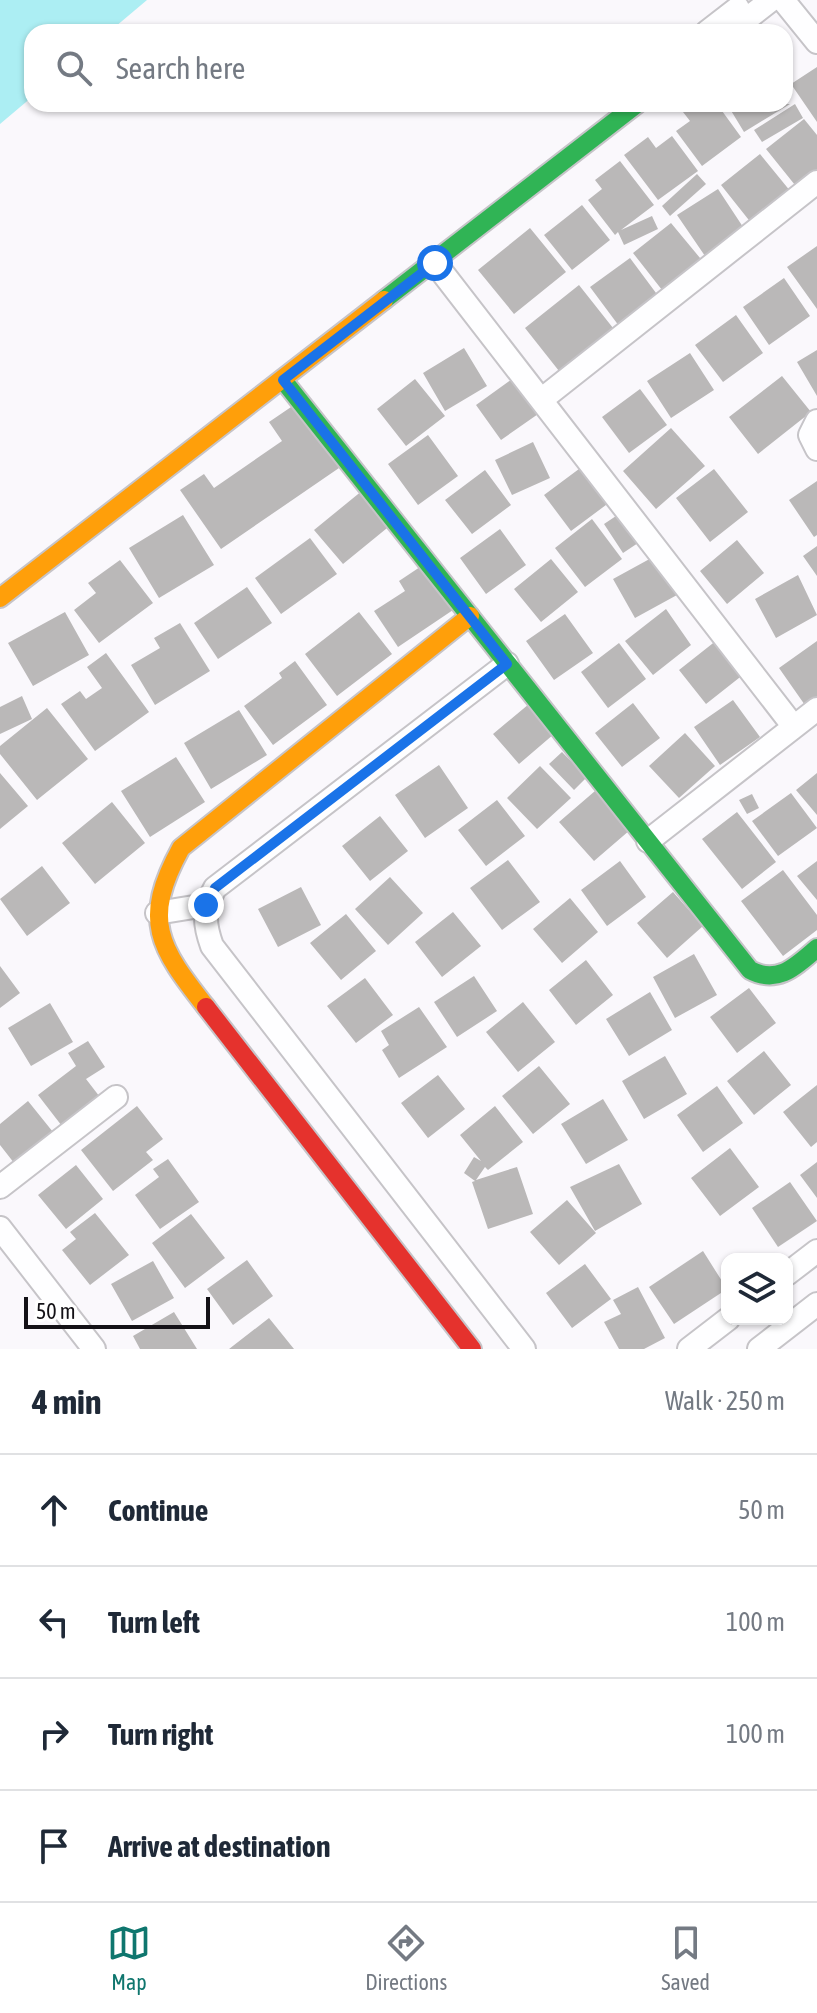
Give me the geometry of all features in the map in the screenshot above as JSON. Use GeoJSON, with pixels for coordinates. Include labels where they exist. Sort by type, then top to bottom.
{"type":"FeatureCollection","features":[{"type":"Feature","properties":{"kind":"street"},"geometry":{"type":"LineString","coordinates":[[717,24],[748,0]]}},
{"type":"Feature","properties":{"kind":"street"},"geometry":{"type":"LineString","coordinates":[[740,24],[771,0]]}},
{"type":"Feature","properties":{"kind":"street"},"geometry":{"type":"LineString","coordinates":[[783,0],[817,42]]}},
{"type":"Feature","properties":{"kind":"street"},"geometry":{"type":"LineString","coordinates":[[0,580],[605,112]]}},
{"type":"Feature","properties":{"kind":"street"},"geometry":{"type":"LineString","coordinates":[[0,598],[627,112]]}},
{"type":"Feature","properties":{"kind":"street"},"geometry":{"type":"LineString","coordinates":[[541,400],[814,193]]}},
{"type":"Feature","properties":{"kind":"street"},"geometry":{"type":"LineString","coordinates":[[435,263],[794,727]]}},
{"type":"Feature","properties":{"kind":"street"},"geometry":{"type":"LineString","coordinates":[[283,380],[750,970],[761,978],[779,977],[817,948]]}},
{"type":"Feature","properties":{"kind":"street"},"geometry":{"type":"LineString","coordinates":[[817,421],[810,435],[817,449]]}},
{"type":"Feature","properties":{"kind":"street"},"geometry":{"type":"LineString","coordinates":[[470,616],[181,848],[163,879],[157,913],[159,936],[169,959],[472,1349]]}},
{"type":"Feature","properties":{"kind":"street"},"geometry":{"type":"LineString","coordinates":[[507,664],[215,888],[206,905],[205,926],[212,946],[524,1349]]}},
{"type":"Feature","properties":{"kind":"street"},"geometry":{"type":"LineString","coordinates":[[648,841],[817,709]]}},
{"type":"Feature","properties":{"kind":"street"},"geometry":{"type":"LineString","coordinates":[[157,913],[206,905]]}},
{"type":"Feature","properties":{"kind":"street"},"geometry":{"type":"LineString","coordinates":[[0,1187],[116,1097]]}},
{"type":"Feature","properties":{"kind":"street"},"geometry":{"type":"LineString","coordinates":[[0,1228],[84,1345]]}},
{"type":"Feature","properties":{"kind":"street"},"geometry":{"type":"LineString","coordinates":[[793,1269],[817,1251]]}},
{"type":"Feature","properties":{"kind":"street"},"geometry":{"type":"LineString","coordinates":[[759,1349],[817,1304]]}},
{"type":"Feature","properties":{"kind":"street"},"geometry":{"type":"LineString","coordinates":[[689,1349],[721,1324]]}},
{"type":"Feature","properties":{"kind":"water"},"geometry":{"type":"Polygon","coordinates":[[[0,0],[147,0],[118,24],[24,24],[24,104],[0,124],[0,0]]]}},
{"type":"Feature","properties":{"kind":"building"},"geometry":{"type":"Polygon","coordinates":[[[817,67],[817,122],[793,87],[793,83],[817,67]]]}},
{"type":"Feature","properties":{"kind":"building"},"geometry":{"type":"Polygon","coordinates":[[[793,105],[803,118],[762,142],[754,130],[782,112],[793,112],[793,105]]]}},
{"type":"Feature","properties":{"kind":"building"},"geometry":{"type":"Polygon","coordinates":[[[683,112],[723,112],[741,137],[702,166],[676,131],[690,121],[683,112]]]}},
{"type":"Feature","properties":{"kind":"building"},"geometry":{"type":"Polygon","coordinates":[[[732,112],[777,112],[744,132],[732,112]]]}},
{"type":"Feature","properties":{"kind":"building"},"geometry":{"type":"Polygon","coordinates":[[[804,119],[817,135],[817,175],[799,190],[766,149],[804,119]]]}},
{"type":"Feature","properties":{"kind":"building"},"geometry":{"type":"Polygon","coordinates":[[[672,136],[698,171],[658,200],[624,155],[648,137],[656,148],[672,136]]]}},
{"type":"Feature","properties":{"kind":"building"},"geometry":{"type":"Polygon","coordinates":[[[760,154],[791,192],[752,224],[721,185],[760,154]]]}},
{"type":"Feature","properties":{"kind":"building"},"geometry":{"type":"Polygon","coordinates":[[[620,161],[654,205],[621,230],[652,216],[658,229],[624,245],[618,232],[615,235],[588,200],[602,189],[595,180],[620,161]]]}},
{"type":"Feature","properties":{"kind":"building"},"geometry":{"type":"Polygon","coordinates":[[[697,174],[706,184],[670,216],[662,206],[697,174]]]}},
{"type":"Feature","properties":{"kind":"building"},"geometry":{"type":"Polygon","coordinates":[[[718,189],[745,230],[705,256],[677,215],[718,189]]]}},
{"type":"Feature","properties":{"kind":"building"},"geometry":{"type":"Polygon","coordinates":[[[582,205],[610,240],[572,270],[544,235],[582,205]]]}},
{"type":"Feature","properties":{"kind":"building"},"geometry":{"type":"Polygon","coordinates":[[[671,223],[705,264],[666,295],[633,253],[671,223]]]}},
{"type":"Feature","properties":{"kind":"building"},"geometry":{"type":"Polygon","coordinates":[[[530,228],[566,272],[514,314],[478,270],[530,228]]]}},
{"type":"Feature","properties":{"kind":"building"},"geometry":{"type":"Polygon","coordinates":[[[817,246],[817,309],[787,267],[817,246]]]}},
{"type":"Feature","properties":{"kind":"building"},"geometry":{"type":"Polygon","coordinates":[[[630,258],[659,297],[619,326],[590,287],[630,258]]]}},
{"type":"Feature","properties":{"kind":"building"},"geometry":{"type":"Polygon","coordinates":[[[784,278],[810,316],[769,345],[743,307],[784,278]]]}},
{"type":"Feature","properties":{"kind":"building"},"geometry":{"type":"Polygon","coordinates":[[[579,285],[613,328],[559,371],[525,328],[579,285]]]}},
{"type":"Feature","properties":{"kind":"building"},"geometry":{"type":"Polygon","coordinates":[[[736,315],[763,353],[723,382],[695,345],[736,315]]]}},
{"type":"Feature","properties":{"kind":"building"},"geometry":{"type":"Polygon","coordinates":[[[464,348],[487,386],[445,411],[423,373],[464,348]]]}},
{"type":"Feature","properties":{"kind":"building"},"geometry":{"type":"Polygon","coordinates":[[[817,350],[817,396],[797,362],[817,350]]]}},
{"type":"Feature","properties":{"kind":"building"},"geometry":{"type":"Polygon","coordinates":[[[690,353],[714,390],[671,418],[647,381],[690,353]]]}},
{"type":"Feature","properties":{"kind":"building"},"geometry":{"type":"Polygon","coordinates":[[[782,376],[811,412],[758,454],[729,417],[782,376]]]}},
{"type":"Feature","properties":{"kind":"building"},"geometry":{"type":"Polygon","coordinates":[[[515,377],[541,412],[501,440],[476,405],[515,377]]]}},
{"type":"Feature","properties":{"kind":"building"},"geometry":{"type":"Polygon","coordinates":[[[415,379],[445,416],[406,446],[377,409],[415,379]]]}},
{"type":"Feature","properties":{"kind":"building"},"geometry":{"type":"Polygon","coordinates":[[[640,389],[667,425],[629,453],[602,417],[640,389]]]}},
{"type":"Feature","properties":{"kind":"building"},"geometry":{"type":"Polygon","coordinates":[[[294,405],[339,468],[221,549],[180,490],[204,474],[214,488],[282,441],[269,422],[294,405]]]}},
{"type":"Feature","properties":{"kind":"building"},"geometry":{"type":"Polygon","coordinates":[[[671,428],[705,466],[656,509],[623,471],[671,428]]]}},
{"type":"Feature","properties":{"kind":"building"},"geometry":{"type":"Polygon","coordinates":[[[428,435],[458,476],[418,505],[388,464],[428,435]]]}},
{"type":"Feature","properties":{"kind":"building"},"geometry":{"type":"Polygon","coordinates":[[[533,442],[550,478],[512,495],[495,460],[533,442]]]}},
{"type":"Feature","properties":{"kind":"building"},"geometry":{"type":"Polygon","coordinates":[[[583,466],[610,502],[571,531],[544,495],[583,466]]]}},
{"type":"Feature","properties":{"kind":"building"},"geometry":{"type":"Polygon","coordinates":[[[714,469],[748,512],[710,542],[676,498],[714,469]]]}},
{"type":"Feature","properties":{"kind":"building"},"geometry":{"type":"Polygon","coordinates":[[[485,470],[511,505],[472,534],[445,500],[485,470]]]}},
{"type":"Feature","properties":{"kind":"building"},"geometry":{"type":"Polygon","coordinates":[[[817,481],[817,535],[814,537],[789,500],[817,481]]]}},
{"type":"Feature","properties":{"kind":"building"},"geometry":{"type":"Polygon","coordinates":[[[363,490],[392,524],[343,564],[314,530],[363,490]]]}},
{"type":"Feature","properties":{"kind":"building"},"geometry":{"type":"Polygon","coordinates":[[[619,514],[638,543],[623,553],[604,524],[619,514]]]}},
{"type":"Feature","properties":{"kind":"building"},"geometry":{"type":"Polygon","coordinates":[[[183,515],[214,565],[159,598],[129,548],[183,515]]]}},
{"type":"Feature","properties":{"kind":"building"},"geometry":{"type":"Polygon","coordinates":[[[592,519],[622,559],[585,587],[555,548],[592,519]]]}},
{"type":"Feature","properties":{"kind":"building"},"geometry":{"type":"Polygon","coordinates":[[[500,529],[526,565],[486,594],[460,558],[500,529]]]}},
{"type":"Feature","properties":{"kind":"building"},"geometry":{"type":"Polygon","coordinates":[[[310,538],[337,574],[281,614],[255,578],[310,538]]]}},
{"type":"Feature","properties":{"kind":"building"},"geometry":{"type":"Polygon","coordinates":[[[737,540],[764,573],[727,604],[700,571],[737,540]]]}},
{"type":"Feature","properties":{"kind":"building"},"geometry":{"type":"Polygon","coordinates":[[[817,546],[817,576],[803,556],[817,546]]]}},
{"type":"Feature","properties":{"kind":"building"},"geometry":{"type":"Polygon","coordinates":[[[655,556],[677,595],[635,618],[613,579],[655,556]]]}},
{"type":"Feature","properties":{"kind":"building"},"geometry":{"type":"Polygon","coordinates":[[[551,559],[578,592],[541,622],[514,589],[551,559]]]}},
{"type":"Feature","properties":{"kind":"building"},"geometry":{"type":"Polygon","coordinates":[[[120,560],[153,603],[99,643],[74,610],[96,593],[88,583],[120,560]]]}},
{"type":"Feature","properties":{"kind":"building"},"geometry":{"type":"Polygon","coordinates":[[[423,565],[453,610],[398,647],[374,611],[405,591],[399,581],[423,565]]]}},
{"type":"Feature","properties":{"kind":"building"},"geometry":{"type":"Polygon","coordinates":[[[798,575],[817,615],[776,638],[755,599],[798,575]]]}},
{"type":"Feature","properties":{"kind":"building"},"geometry":{"type":"Polygon","coordinates":[[[247,587],[272,623],[218,659],[194,623],[247,587]]]}},
{"type":"Feature","properties":{"kind":"building"},"geometry":{"type":"Polygon","coordinates":[[[666,609],[691,645],[653,675],[625,641],[666,609]]]}},
{"type":"Feature","properties":{"kind":"building"},"geometry":{"type":"Polygon","coordinates":[[[65,612],[89,655],[33,686],[8,643],[65,612]]]}},
{"type":"Feature","properties":{"kind":"building"},"geometry":{"type":"Polygon","coordinates":[[[359,612],[392,654],[337,696],[305,654],[359,612]]]}},
{"type":"Feature","properties":{"kind":"building"},"geometry":{"type":"Polygon","coordinates":[[[565,614],[593,653],[554,680],[526,641],[565,614]]]}},
{"type":"Feature","properties":{"kind":"building"},"geometry":{"type":"Polygon","coordinates":[[[180,623],[210,671],[155,705],[131,665],[160,648],[154,638],[180,623]]]}},
{"type":"Feature","properties":{"kind":"building"},"geometry":{"type":"Polygon","coordinates":[[[717,640],[744,674],[706,704],[679,670],[717,640]]]}},
{"type":"Feature","properties":{"kind":"building"},"geometry":{"type":"Polygon","coordinates":[[[817,641],[817,701],[807,708],[779,668],[817,641]]]}},
{"type":"Feature","properties":{"kind":"building"},"geometry":{"type":"Polygon","coordinates":[[[619,643],[646,679],[608,708],[581,672],[619,643]]]}},
{"type":"Feature","properties":{"kind":"building"},"geometry":{"type":"Polygon","coordinates":[[[106,653],[149,712],[95,751],[61,704],[80,691],[86,699],[102,688],[87,667],[106,653]]]}},
{"type":"Feature","properties":{"kind":"building"},"geometry":{"type":"Polygon","coordinates":[[[295,661],[327,705],[273,745],[244,706],[282,678],[279,673],[295,661]]]}},
{"type":"Feature","properties":{"kind":"building"},"geometry":{"type":"Polygon","coordinates":[[[22,696],[32,719],[0,734],[0,707],[22,696]]]}},
{"type":"Feature","properties":{"kind":"building"},"geometry":{"type":"Polygon","coordinates":[[[733,700],[760,737],[720,765],[694,727],[733,700]]]}},
{"type":"Feature","properties":{"kind":"building"},"geometry":{"type":"Polygon","coordinates":[[[633,703],[660,738],[622,767],[595,733],[633,703]]]}},
{"type":"Feature","properties":{"kind":"building"},"geometry":{"type":"Polygon","coordinates":[[[529,704],[554,734],[519,764],[493,734],[529,704]]]}},
{"type":"Feature","properties":{"kind":"building"},"geometry":{"type":"Polygon","coordinates":[[[47,708],[88,759],[37,800],[0,754],[0,746],[47,708]]]}},
{"type":"Feature","properties":{"kind":"building"},"geometry":{"type":"Polygon","coordinates":[[[239,710],[267,755],[211,789],[184,743],[239,710]]]}},
{"type":"Feature","properties":{"kind":"building"},"geometry":{"type":"Polygon","coordinates":[[[685,733],[715,766],[679,798],[649,766],[685,733]]]}},
{"type":"Feature","properties":{"kind":"building"},"geometry":{"type":"Polygon","coordinates":[[[562,752],[587,777],[574,790],[549,764],[562,752]]]}},
{"type":"Feature","properties":{"kind":"building"},"geometry":{"type":"Polygon","coordinates":[[[176,757],[205,802],[150,837],[121,791],[176,757]]]}},
{"type":"Feature","properties":{"kind":"building"},"geometry":{"type":"Polygon","coordinates":[[[439,765],[468,808],[425,838],[395,795],[439,765]]]}},
{"type":"Feature","properties":{"kind":"building"},"geometry":{"type":"Polygon","coordinates":[[[540,766],[571,798],[537,829],[507,798],[540,766]]]}},
{"type":"Feature","properties":{"kind":"building"},"geometry":{"type":"Polygon","coordinates":[[[0,773],[28,806],[0,829],[0,773]]]}},
{"type":"Feature","properties":{"kind":"building"},"geometry":{"type":"Polygon","coordinates":[[[817,773],[817,815],[796,790],[817,773]]]}},
{"type":"Feature","properties":{"kind":"building"},"geometry":{"type":"Polygon","coordinates":[[[595,791],[630,830],[594,861],[559,822],[595,791]]]}},
{"type":"Feature","properties":{"kind":"building"},"geometry":{"type":"Polygon","coordinates":[[[791,793],[817,828],[778,856],[752,821],[791,793]]]}},
{"type":"Feature","properties":{"kind":"building"},"geometry":{"type":"Polygon","coordinates":[[[752,794],[759,808],[747,814],[739,800],[752,794]]]}},
{"type":"Feature","properties":{"kind":"building"},"geometry":{"type":"Polygon","coordinates":[[[497,800],[525,836],[486,866],[458,830],[497,800]]]}},
{"type":"Feature","properties":{"kind":"building"},"geometry":{"type":"Polygon","coordinates":[[[112,802],[145,843],[95,884],[62,843],[112,802]]]}},
{"type":"Feature","properties":{"kind":"building"},"geometry":{"type":"Polygon","coordinates":[[[737,812],[776,862],[742,889],[702,839],[737,812]]]}},
{"type":"Feature","properties":{"kind":"building"},"geometry":{"type":"Polygon","coordinates":[[[380,816],[408,851],[370,881],[342,846],[380,816]]]}},
{"type":"Feature","properties":{"kind":"building"},"geometry":{"type":"Polygon","coordinates":[[[508,860],[540,902],[502,930],[470,888],[508,860]]]}},
{"type":"Feature","properties":{"kind":"building"},"geometry":{"type":"Polygon","coordinates":[[[620,861],[646,897],[607,926],[581,890],[620,861]]]}},
{"type":"Feature","properties":{"kind":"building"},"geometry":{"type":"Polygon","coordinates":[[[817,861],[817,900],[797,876],[817,861]]]}},
{"type":"Feature","properties":{"kind":"building"},"geometry":{"type":"Polygon","coordinates":[[[42,866],[70,903],[27,936],[0,899],[42,866]]]}},
{"type":"Feature","properties":{"kind":"building"},"geometry":{"type":"Polygon","coordinates":[[[783,870],[817,915],[817,930],[783,956],[741,901],[783,870]]]}},
{"type":"Feature","properties":{"kind":"building"},"geometry":{"type":"Polygon","coordinates":[[[390,877],[423,913],[388,945],[355,909],[390,877]]]}},
{"type":"Feature","properties":{"kind":"building"},"geometry":{"type":"Polygon","coordinates":[[[301,887],[321,925],[278,947],[258,909],[301,887]]]}},
{"type":"Feature","properties":{"kind":"building"},"geometry":{"type":"Polygon","coordinates":[[[673,892],[703,926],[667,958],[637,923],[673,892]]]}},
{"type":"Feature","properties":{"kind":"building"},"geometry":{"type":"Polygon","coordinates":[[[570,898],[598,932],[562,963],[533,929],[570,898]]]}},
{"type":"Feature","properties":{"kind":"building"},"geometry":{"type":"Polygon","coordinates":[[[453,912],[481,946],[442,977],[415,942],[453,912]]]}},
{"type":"Feature","properties":{"kind":"building"},"geometry":{"type":"Polygon","coordinates":[[[346,914],[376,951],[341,980],[310,943],[346,914]]]}},
{"type":"Feature","properties":{"kind":"building"},"geometry":{"type":"Polygon","coordinates":[[[694,954],[717,995],[675,1018],[653,977],[694,954]]]}},
{"type":"Feature","properties":{"kind":"building"},"geometry":{"type":"Polygon","coordinates":[[[586,960],[613,995],[576,1025],[549,990],[586,960]]]}},
{"type":"Feature","properties":{"kind":"building"},"geometry":{"type":"Polygon","coordinates":[[[0,966],[20,993],[0,1008],[0,966]]]}},
{"type":"Feature","properties":{"kind":"building"},"geometry":{"type":"Polygon","coordinates":[[[474,976],[497,1011],[457,1037],[434,1002],[474,976]]]}},
{"type":"Feature","properties":{"kind":"building"},"geometry":{"type":"Polygon","coordinates":[[[365,978],[393,1015],[356,1043],[327,1006],[365,978]]]}},
{"type":"Feature","properties":{"kind":"building"},"geometry":{"type":"Polygon","coordinates":[[[749,988],[776,1023],[737,1053],[710,1017],[749,988]]]}},
{"type":"Feature","properties":{"kind":"building"},"geometry":{"type":"Polygon","coordinates":[[[650,992],[672,1030],[629,1056],[606,1019],[650,992]]]}},
{"type":"Feature","properties":{"kind":"building"},"geometry":{"type":"Polygon","coordinates":[[[523,1002],[555,1042],[518,1072],[486,1032],[523,1002]]]}},
{"type":"Feature","properties":{"kind":"building"},"geometry":{"type":"Polygon","coordinates":[[[50,1003],[73,1042],[31,1066],[8,1028],[50,1003]]]}},
{"type":"Feature","properties":{"kind":"building"},"geometry":{"type":"Polygon","coordinates":[[[419,1007],[447,1047],[399,1078],[382,1050],[389,1045],[381,1031],[419,1007]]]}},
{"type":"Feature","properties":{"kind":"building"},"geometry":{"type":"Polygon","coordinates":[[[88,1041],[105,1067],[86,1079],[103,1101],[65,1130],[38,1095],[76,1066],[68,1053],[88,1041]]]}},
{"type":"Feature","properties":{"kind":"building"},"geometry":{"type":"Polygon","coordinates":[[[764,1051],[791,1085],[754,1115],[727,1081],[764,1051]]]}},
{"type":"Feature","properties":{"kind":"building"},"geometry":{"type":"Polygon","coordinates":[[[665,1056],[687,1094],[644,1119],[622,1081],[665,1056]]]}},
{"type":"Feature","properties":{"kind":"building"},"geometry":{"type":"Polygon","coordinates":[[[539,1066],[570,1104],[533,1134],[502,1096],[539,1066]]]}},
{"type":"Feature","properties":{"kind":"building"},"geometry":{"type":"Polygon","coordinates":[[[438,1075],[465,1109],[428,1138],[401,1103],[438,1075]]]}},
{"type":"Feature","properties":{"kind":"building"},"geometry":{"type":"Polygon","coordinates":[[[817,1085],[817,1142],[811,1147],[783,1112],[817,1085]]]}},
{"type":"Feature","properties":{"kind":"building"},"geometry":{"type":"Polygon","coordinates":[[[717,1086],[743,1123],[703,1152],[677,1115],[717,1086]]]}},
{"type":"Feature","properties":{"kind":"building"},"geometry":{"type":"Polygon","coordinates":[[[603,1099],[628,1140],[586,1164],[561,1124],[603,1099]]]}},
{"type":"Feature","properties":{"kind":"building"},"geometry":{"type":"Polygon","coordinates":[[[28,1101],[57,1137],[18,1168],[0,1145],[0,1124],[28,1101]]]}},
{"type":"Feature","properties":{"kind":"building"},"geometry":{"type":"Polygon","coordinates":[[[137,1106],[163,1139],[146,1152],[153,1160],[113,1191],[81,1150],[137,1106]]]}},
{"type":"Feature","properties":{"kind":"building"},"geometry":{"type":"Polygon","coordinates":[[[495,1106],[523,1142],[488,1170],[485,1167],[476,1180],[517,1167],[533,1214],[488,1229],[472,1182],[475,1181],[464,1173],[474,1157],[481,1161],[460,1135],[495,1106]]]}},
{"type":"Feature","properties":{"kind":"building"},"geometry":{"type":"Polygon","coordinates":[[[730,1148],[759,1187],[720,1216],[691,1178],[730,1148]]]}},
{"type":"Feature","properties":{"kind":"building"},"geometry":{"type":"Polygon","coordinates":[[[168,1159],[199,1202],[160,1229],[135,1195],[159,1177],[153,1169],[168,1159]]]}},
{"type":"Feature","properties":{"kind":"building"},"geometry":{"type":"Polygon","coordinates":[[[817,1162],[817,1198],[800,1175],[817,1162]]]}},
{"type":"Feature","properties":{"kind":"building"},"geometry":{"type":"Polygon","coordinates":[[[619,1164],[642,1204],[595,1231],[570,1187],[619,1164]]]}},
{"type":"Feature","properties":{"kind":"building"},"geometry":{"type":"Polygon","coordinates":[[[76,1165],[103,1199],[66,1229],[38,1195],[76,1165]]]}},
{"type":"Feature","properties":{"kind":"building"},"geometry":{"type":"Polygon","coordinates":[[[790,1182],[817,1221],[778,1247],[752,1208],[790,1182]]]}},
{"type":"Feature","properties":{"kind":"building"},"geometry":{"type":"Polygon","coordinates":[[[567,1200],[596,1233],[559,1265],[530,1232],[567,1200]]]}},
{"type":"Feature","properties":{"kind":"building"},"geometry":{"type":"Polygon","coordinates":[[[95,1213],[129,1255],[90,1285],[62,1250],[76,1239],[70,1232],[95,1213]]]}},
{"type":"Feature","properties":{"kind":"building"},"geometry":{"type":"Polygon","coordinates":[[[191,1214],[225,1258],[185,1288],[152,1243],[191,1214]]]}},
{"type":"Feature","properties":{"kind":"building"},"geometry":{"type":"Polygon","coordinates":[[[703,1251],[721,1280],[721,1293],[674,1324],[649,1287],[703,1251]]]}},
{"type":"Feature","properties":{"kind":"building"},"geometry":{"type":"Polygon","coordinates":[[[247,1260],[273,1296],[233,1325],[207,1289],[247,1260]]]}},
{"type":"Feature","properties":{"kind":"building"},"geometry":{"type":"Polygon","coordinates":[[[153,1261],[174,1298],[132,1321],[111,1284],[153,1261]]]}},
{"type":"Feature","properties":{"kind":"building"},"geometry":{"type":"Polygon","coordinates":[[[585,1264],[611,1299],[572,1328],[546,1293],[585,1264]]]}},
{"type":"Feature","properties":{"kind":"building"},"geometry":{"type":"Polygon","coordinates":[[[638,1287],[665,1338],[644,1349],[619,1349],[604,1322],[621,1314],[613,1300],[638,1287]]]}},
{"type":"Feature","properties":{"kind":"building"},"geometry":{"type":"Polygon","coordinates":[[[174,1312],[197,1349],[140,1349],[133,1336],[174,1312]]]}},
{"type":"Feature","properties":{"kind":"building"},"geometry":{"type":"Polygon","coordinates":[[[269,1318],[294,1349],[229,1349],[269,1318]]]}},
{"type":"Feature","properties":{"kind":"traffic: fast"},"geometry":{"type":"LineString","coordinates":[[384,300],[627,112]]}},
{"type":"Feature","properties":{"kind":"traffic: fast"},"geometry":{"type":"LineString","coordinates":[[283,380],[750,970],[760,974],[778,974],[794,967],[817,948]]}},
{"type":"Feature","properties":{"kind":"traffic: slow"},"geometry":{"type":"LineString","coordinates":[[0,598],[384,300]]}},
{"type":"Feature","properties":{"kind":"traffic: slow"},"geometry":{"type":"LineString","coordinates":[[206,1007],[177,967],[161,932],[161,895],[181,848],[470,616]]}},
{"type":"Feature","properties":{"kind":"traffic: jam"},"geometry":{"type":"LineString","coordinates":[[206,1007],[472,1349]]}},
{"type":"Feature","properties":{"kind":"route"},"geometry":{"type":"LineString","coordinates":[[206,905],[215,888],[507,664],[283,380],[435,263]]}}]}
